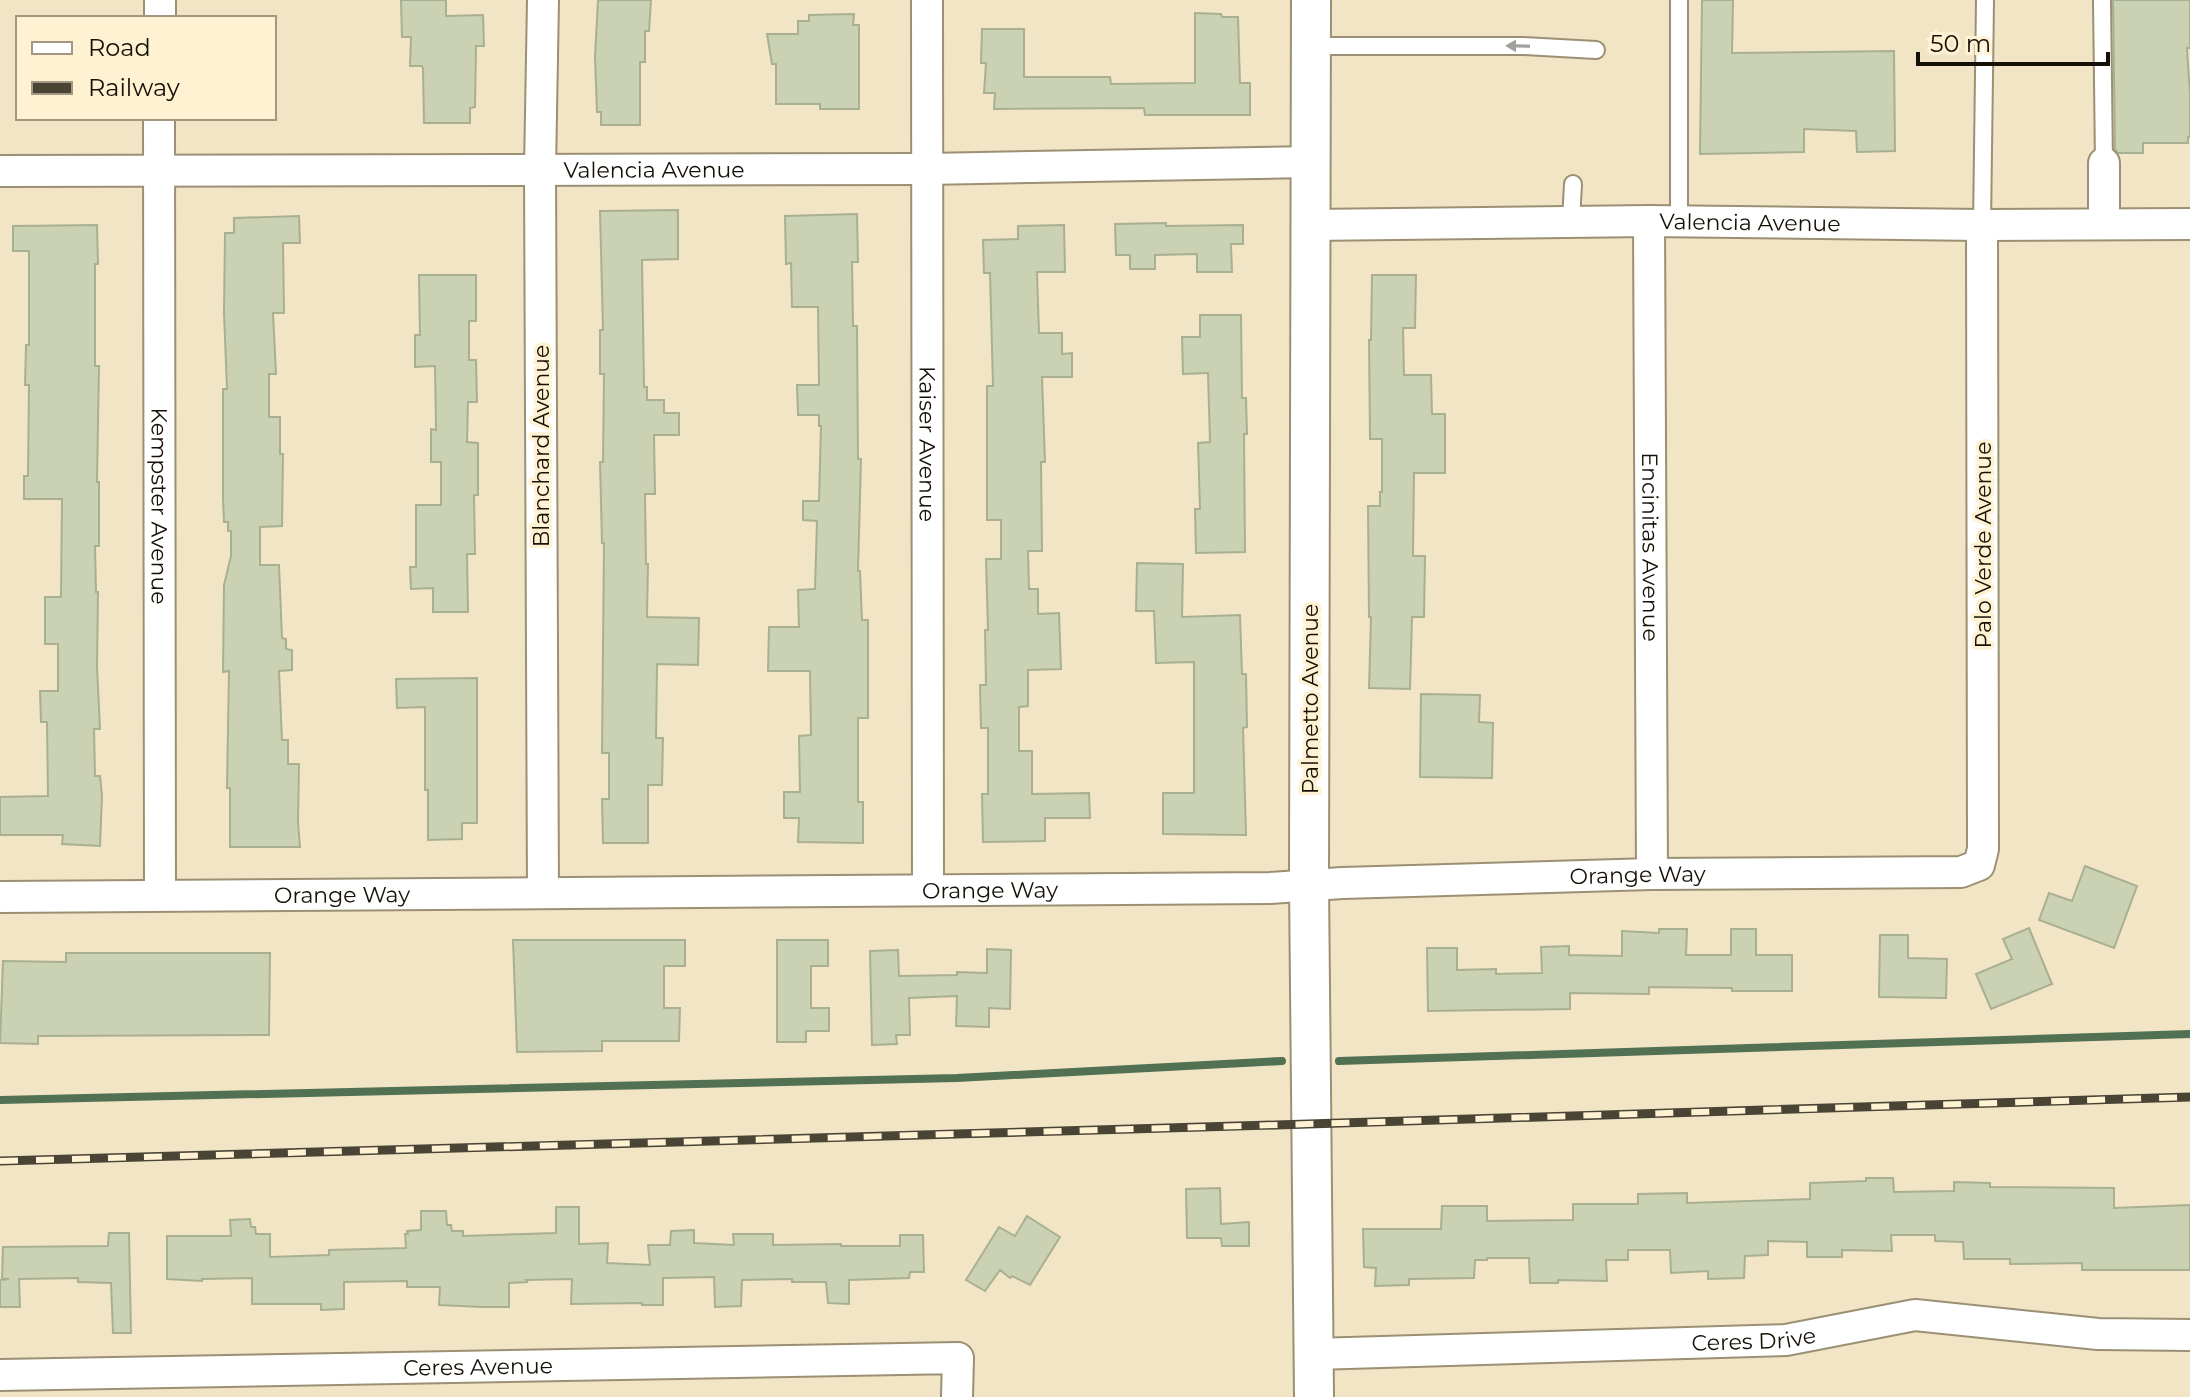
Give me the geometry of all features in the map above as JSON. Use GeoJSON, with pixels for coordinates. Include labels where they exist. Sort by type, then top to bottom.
{"type":"FeatureCollection","features":[{"type":"Feature","properties":{"kind":"street","name":"Blanchard Avenue"},"geometry":{"type":"LineString","coordinates":[[543,0],[540,170],[543,893]]}},
{"type":"Feature","properties":{"kind":"street","name":"Kaiser Avenue"},"geometry":{"type":"LineString","coordinates":[[927,0],[928,890]]}},
{"type":"Feature","properties":{"kind":"street","name":"Palmetto Avenue"},"geometry":{"type":"LineString","coordinates":[[1311,0],[1309,884],[1314,1397]]}},
{"type":"Feature","properties":{"kind":"street","name":"Kempster Avenue"},"geometry":{"type":"LineString","coordinates":[[159,120],[160,895]]}},
{"type":"Feature","properties":{"kind":"street","name":"Valencia Avenue"},"geometry":{"type":"LineString","coordinates":[[0,171],[927,169],[1310,162]]}},
{"type":"Feature","properties":{"kind":"street"},"geometry":{"type":"LineString","coordinates":[[2104,163],[2104,224]]}},
{"type":"Feature","properties":{"kind":"street","name":"Valencia Avenue"},"geometry":{"type":"LineString","coordinates":[[1310,225],[1571,221],[2190,224]]}},
{"type":"Feature","properties":{"kind":"street","name":"Encinitas Avenue"},"geometry":{"type":"LineString","coordinates":[[1649,221],[1652,874]]}},
{"type":"Feature","properties":{"kind":"street","name":"Palo Verde Avenue"},"geometry":{"type":"LineString","coordinates":[[1979,865],[1983,849],[1982,225]]}},
{"type":"Feature","properties":{"kind":"street","name":"Orange Way"},"geometry":{"type":"LineString","coordinates":[[0,897],[1270,888],[1309,884],[1652,874],[1961,872],[1979,865]]}},
{"type":"Feature","properties":{"kind":"street","name":"Ceres Drive"},"geometry":{"type":"LineString","coordinates":[[1314,1354],[1786,1340],[1915,1315],[2098,1334],[2190,1335]]}},
{"type":"Feature","properties":{"kind":"street","name":"Ceres Avenue"},"geometry":{"type":"LineString","coordinates":[[0,1375],[181,1384],[958,1358],[957,1397]]}},
{"type":"Feature","properties":{"kind":"lane"},"geometry":{"type":"LineString","coordinates":[[1679,0],[1679,221]]}},
{"type":"Feature","properties":{"kind":"lane"},"geometry":{"type":"LineString","coordinates":[[1982,225],[1985,0]]}},
{"type":"Feature","properties":{"kind":"lane"},"geometry":{"type":"LineString","coordinates":[[2102,0],[2104,163]]}},
{"type":"Feature","properties":{"kind":"lane"},"geometry":{"type":"LineString","coordinates":[[1310,46],[1523,46],[1596,50]]}},
{"type":"Feature","properties":{"kind":"lane"},"geometry":{"type":"LineString","coordinates":[[1571,221],[1573,184]]}},
{"type":"Feature","properties":{"kind":"building"},"geometry":{"type":"Polygon","coordinates":[[[401,0],[446,0],[446,16],[483,15],[484,46],[476,46],[475,107],[470,108],[470,123],[424,123],[423,69],[422,66],[410,66],[411,37],[402,37],[401,0]]]}},
{"type":"Feature","properties":{"kind":"building"},"geometry":{"type":"Polygon","coordinates":[[[598,0],[651,0],[649,31],[645,31],[645,62],[640,62],[640,125],[601,125],[601,112],[597,112],[595,57],[598,0]]]}},
{"type":"Feature","properties":{"kind":"building"},"geometry":{"type":"Polygon","coordinates":[[[1702,0],[1733,0],[1732,53],[1894,51],[1895,151],[1857,152],[1856,131],[1804,129],[1804,152],[1700,154],[1702,0]]]}},
{"type":"Feature","properties":{"kind":"building"},"geometry":{"type":"Polygon","coordinates":[[[2113,0],[2190,0],[2188,143],[2143,143],[2143,153],[2118,153],[2115,149],[2113,0]]]}},
{"type":"Feature","properties":{"kind":"building"},"geometry":{"type":"Polygon","coordinates":[[[1195,13],[1238,17],[1240,83],[1250,83],[1250,115],[1145,115],[1144,108],[994,109],[995,93],[984,93],[986,63],[981,63],[982,29],[1024,29],[1024,77],[1110,77],[1111,84],[1195,83],[1195,13]]]}},
{"type":"Feature","properties":{"kind":"building"},"geometry":{"type":"Polygon","coordinates":[[[854,14],[853,25],[859,25],[859,109],[820,109],[820,104],[776,104],[776,64],[772,64],[767,34],[798,34],[798,21],[809,21],[809,15],[854,14]]]}},
{"type":"Feature","properties":{"kind":"building"},"geometry":{"type":"Polygon","coordinates":[[[678,210],[678,259],[642,260],[644,387],[647,387],[647,400],[664,400],[664,413],[679,413],[679,435],[654,435],[655,494],[645,494],[647,617],[699,618],[698,665],[657,664],[656,738],[663,738],[662,785],[648,785],[648,843],[603,843],[602,799],[609,799],[609,753],[602,753],[604,543],[600,462],[603,462],[604,374],[600,374],[600,330],[603,330],[600,211],[678,210]]]}},
{"type":"Feature","properties":{"kind":"building"},"geometry":{"type":"Polygon","coordinates":[[[857,214],[858,262],[852,262],[853,326],[857,326],[858,459],[861,459],[858,571],[862,620],[868,620],[868,718],[858,718],[858,802],[863,802],[863,843],[798,842],[799,818],[784,818],[784,792],[800,792],[799,736],[811,735],[810,671],[768,671],[769,627],[799,627],[798,590],[815,589],[817,521],[803,520],[803,501],[819,501],[821,426],[819,415],[798,415],[797,385],[819,385],[818,307],[792,307],[791,263],[786,264],[785,216],[857,214]]]}},
{"type":"Feature","properties":{"kind":"building"},"geometry":{"type":"Polygon","coordinates":[[[299,216],[300,243],[283,243],[284,313],[273,313],[276,374],[269,374],[269,417],[280,417],[282,526],[260,527],[260,565],[279,565],[282,638],[286,639],[286,649],[292,650],[292,670],[279,671],[282,740],[288,740],[288,764],[299,764],[300,847],[230,847],[230,788],[227,788],[229,671],[223,672],[224,585],[231,556],[231,531],[228,531],[228,522],[224,522],[223,498],[223,389],[227,389],[225,233],[234,233],[234,218],[299,216]]]}},
{"type":"Feature","properties":{"kind":"building"},"geometry":{"type":"Polygon","coordinates":[[[1166,223],[1166,226],[1243,225],[1243,244],[1231,244],[1232,272],[1197,272],[1197,254],[1155,255],[1155,269],[1130,269],[1130,255],[1116,255],[1115,224],[1166,223]]]}},
{"type":"Feature","properties":{"kind":"building"},"geometry":{"type":"Polygon","coordinates":[[[97,225],[95,366],[99,366],[99,546],[95,546],[100,729],[94,729],[95,776],[100,776],[102,796],[100,846],[62,844],[63,835],[0,835],[0,797],[48,796],[47,722],[41,722],[40,691],[58,691],[58,644],[45,644],[45,597],[61,597],[62,499],[24,499],[24,476],[28,476],[29,385],[25,385],[26,345],[29,345],[29,251],[13,251],[13,226],[97,225]]]}},
{"type":"Feature","properties":{"kind":"building"},"geometry":{"type":"Polygon","coordinates":[[[1064,225],[1065,272],[1037,272],[1039,333],[1062,333],[1062,354],[1072,353],[1072,377],[1042,377],[1045,462],[1041,462],[1042,551],[1028,551],[1029,589],[1038,589],[1038,614],[1059,613],[1061,669],[1028,670],[1028,706],[1019,707],[1019,751],[1032,751],[1032,794],[1089,793],[1090,818],[1045,818],[1045,841],[983,842],[982,794],[988,794],[988,728],[981,728],[980,685],[986,685],[986,559],[1001,559],[1001,520],[987,520],[987,386],[993,386],[990,273],[984,273],[983,240],[1018,239],[1018,226],[1064,225]]]}},
{"type":"Feature","properties":{"kind":"building"},"geometry":{"type":"Polygon","coordinates":[[[419,275],[476,275],[476,321],[469,321],[469,360],[476,360],[477,402],[468,402],[467,442],[478,443],[478,495],[474,495],[475,554],[467,554],[468,612],[433,612],[433,588],[411,589],[410,567],[416,567],[416,505],[441,505],[441,462],[431,462],[431,429],[436,430],[435,366],[415,367],[415,335],[420,335],[419,275]]]}},
{"type":"Feature","properties":{"kind":"building"},"geometry":{"type":"Polygon","coordinates":[[[1372,275],[1416,275],[1415,328],[1403,328],[1404,375],[1431,375],[1432,414],[1445,414],[1445,473],[1414,473],[1413,556],[1425,556],[1424,617],[1412,617],[1410,689],[1369,688],[1368,506],[1380,506],[1382,492],[1382,439],[1370,439],[1372,275]]]}},
{"type":"Feature","properties":{"kind":"building"},"geometry":{"type":"Polygon","coordinates":[[[1200,315],[1241,315],[1242,398],[1246,398],[1247,434],[1244,434],[1245,552],[1196,553],[1195,509],[1200,509],[1198,443],[1210,442],[1208,373],[1183,374],[1182,337],[1200,337],[1200,315]]]}},
{"type":"Feature","properties":{"kind":"building"},"geometry":{"type":"Polygon","coordinates":[[[1137,563],[1183,564],[1182,617],[1240,615],[1242,674],[1246,674],[1247,727],[1243,728],[1246,835],[1163,834],[1163,793],[1194,793],[1194,662],[1156,663],[1154,611],[1136,611],[1137,563]]]}},
{"type":"Feature","properties":{"kind":"building"},"geometry":{"type":"Polygon","coordinates":[[[477,678],[477,823],[462,823],[462,839],[428,840],[425,707],[397,708],[396,679],[477,678]]]}},
{"type":"Feature","properties":{"kind":"building"},"geometry":{"type":"Polygon","coordinates":[[[1421,694],[1480,695],[1479,722],[1493,723],[1492,778],[1420,777],[1421,694]]]}},
{"type":"Feature","properties":{"kind":"building"},"geometry":{"type":"Polygon","coordinates":[[[2085,866],[2137,886],[2114,948],[2039,920],[2049,893],[2072,901],[2085,866]]]}},
{"type":"Feature","properties":{"kind":"building"},"geometry":{"type":"Polygon","coordinates":[[[2029,928],[2052,984],[1991,1009],[1976,974],[2012,959],[2003,939],[2029,928]]]}},
{"type":"Feature","properties":{"kind":"building"},"geometry":{"type":"Polygon","coordinates":[[[1659,929],[1687,929],[1686,955],[1731,955],[1731,929],[1756,929],[1756,955],[1792,955],[1792,991],[1649,987],[1649,994],[1570,993],[1570,1009],[1428,1011],[1427,948],[1457,948],[1457,970],[1496,969],[1496,974],[1542,973],[1541,947],[1569,946],[1569,955],[1622,956],[1622,931],[1659,933],[1659,929]]]}},
{"type":"Feature","properties":{"kind":"building"},"geometry":{"type":"Polygon","coordinates":[[[1880,935],[1908,935],[1908,958],[1947,959],[1946,998],[1879,997],[1880,935]]]}},
{"type":"Feature","properties":{"kind":"building"},"geometry":{"type":"Polygon","coordinates":[[[513,940],[685,940],[685,966],[664,966],[664,1008],[680,1008],[679,1041],[602,1041],[602,1051],[517,1052],[513,940]]]}},
{"type":"Feature","properties":{"kind":"building"},"geometry":{"type":"Polygon","coordinates":[[[777,940],[828,940],[828,966],[811,966],[811,1008],[829,1008],[829,1031],[806,1031],[806,1042],[777,1042],[777,940]]]}},
{"type":"Feature","properties":{"kind":"building"},"geometry":{"type":"Polygon","coordinates":[[[987,949],[1011,950],[1010,1009],[989,1008],[989,1027],[956,1026],[957,996],[909,998],[910,1035],[896,1035],[897,1044],[872,1045],[870,951],[898,950],[899,976],[987,973],[987,949]]]}},
{"type":"Feature","properties":{"kind":"building"},"geometry":{"type":"Polygon","coordinates":[[[66,953],[270,953],[269,1035],[38,1036],[38,1044],[0,1043],[3,961],[66,962],[66,953]]]}},
{"type":"Feature","properties":{"kind":"building"},"geometry":{"type":"Polygon","coordinates":[[[1866,1178],[1893,1178],[1894,1192],[1954,1191],[1954,1182],[1990,1183],[1990,1187],[2114,1188],[2114,1208],[2190,1205],[2190,1270],[2082,1270],[2082,1263],[2010,1264],[2010,1259],[1964,1259],[1963,1242],[1935,1241],[1935,1235],[1891,1235],[1892,1251],[1842,1250],[1842,1257],[1807,1257],[1807,1242],[1768,1241],[1768,1255],[1745,1256],[1744,1278],[1708,1279],[1708,1271],[1671,1273],[1670,1250],[1628,1250],[1628,1260],[1606,1260],[1607,1281],[1530,1283],[1529,1258],[1475,1260],[1474,1278],[1409,1279],[1409,1285],[1375,1286],[1376,1268],[1364,1267],[1363,1229],[1441,1229],[1442,1206],[1487,1206],[1487,1221],[1573,1220],[1573,1204],[1638,1204],[1638,1194],[1687,1193],[1687,1203],[1810,1199],[1810,1183],[1866,1181],[1866,1178]]]}},
{"type":"Feature","properties":{"kind":"building"},"geometry":{"type":"Polygon","coordinates":[[[1220,1188],[1221,1224],[1249,1222],[1249,1246],[1222,1246],[1221,1238],[1187,1238],[1186,1189],[1220,1188]]]}},
{"type":"Feature","properties":{"kind":"building"},"geometry":{"type":"Polygon","coordinates":[[[556,1207],[579,1207],[579,1244],[608,1243],[607,1263],[650,1265],[648,1245],[670,1245],[671,1231],[694,1230],[694,1243],[734,1245],[733,1234],[773,1234],[773,1245],[841,1246],[900,1246],[900,1235],[923,1235],[924,1272],[910,1272],[909,1278],[849,1280],[849,1304],[828,1303],[826,1282],[742,1280],[741,1306],[715,1307],[714,1277],[663,1278],[663,1305],[571,1304],[572,1279],[509,1283],[509,1307],[439,1305],[440,1287],[407,1287],[407,1281],[344,1282],[344,1309],[321,1310],[321,1304],[252,1304],[252,1278],[202,1281],[167,1279],[167,1236],[231,1236],[230,1220],[250,1219],[256,1234],[270,1234],[270,1257],[329,1255],[329,1250],[406,1248],[407,1231],[421,1230],[421,1211],[446,1211],[447,1225],[451,1225],[452,1231],[463,1231],[463,1236],[556,1233],[556,1207]]]}},
{"type":"Feature","properties":{"kind":"building"},"geometry":{"type":"Polygon","coordinates":[[[1027,1216],[1060,1237],[1030,1285],[1012,1276],[1010,1278],[1000,1270],[985,1291],[966,1280],[999,1227],[1015,1236],[1027,1216]]]}},
{"type":"Feature","properties":{"kind":"building"},"geometry":{"type":"Polygon","coordinates":[[[109,1233],[129,1233],[131,1333],[113,1333],[111,1283],[78,1282],[78,1278],[19,1279],[20,1307],[0,1307],[0,1280],[9,1279],[2,1279],[3,1247],[108,1246],[109,1233]]]}},
{"type":"Feature","properties":{"kind":"waterway"},"geometry":{"type":"LineString","coordinates":[[1339,1061],[2190,1034]]}},
{"type":"Feature","properties":{"kind":"waterway"},"geometry":{"type":"LineString","coordinates":[[0,1100],[957,1078],[1282,1061]]}},
{"type":"Feature","properties":{"kind":"railway"},"geometry":{"type":"LineString","coordinates":[[0,1161],[2190,1097]]}}]}
